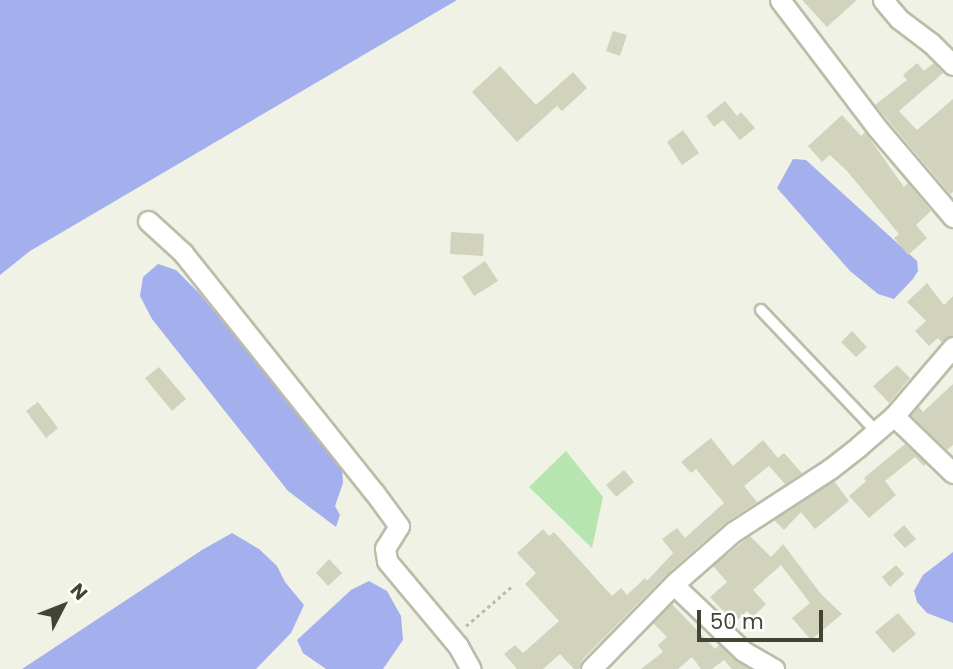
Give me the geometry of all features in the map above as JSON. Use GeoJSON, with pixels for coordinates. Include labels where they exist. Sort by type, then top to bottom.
{"type":"FeatureCollection","features":[{"type":"Feature","properties":{"kind":"street"},"geometry":{"type":"LineString","coordinates":[[780,0],[878,129],[953,217]]}},
{"type":"Feature","properties":{"kind":"street"},"geometry":{"type":"LineString","coordinates":[[883,0],[899,19],[931,43],[953,65]]}},
{"type":"Feature","properties":{"kind":"street"},"geometry":{"type":"LineString","coordinates":[[148,221],[183,253],[399,526],[384,548],[387,561],[453,638],[471,669]]}},
{"type":"Feature","properties":{"kind":"street"},"geometry":{"type":"LineString","coordinates":[[591,669],[674,585],[733,532],[830,469],[894,416],[953,348]]}},
{"type":"Feature","properties":{"kind":"street"},"geometry":{"type":"LineString","coordinates":[[894,416],[953,472]]}},
{"type":"Feature","properties":{"kind":"street"},"geometry":{"type":"LineString","coordinates":[[674,585],[743,651],[774,669]]}},
{"type":"Feature","properties":{"kind":"lane"},"geometry":{"type":"LineString","coordinates":[[761,310],[876,431]]}},
{"type":"Feature","properties":{"kind":"path"},"geometry":{"type":"LineString","coordinates":[[453,638],[511,587]]}},
{"type":"Feature","properties":{"kind":"green space"},"geometry":{"type":"Polygon","coordinates":[[[566,451],[603,497],[592,548],[529,487],[566,451]]]}},
{"type":"Feature","properties":{"kind":"water"},"geometry":{"type":"Polygon","coordinates":[[[0,0],[457,0],[30,251],[0,275],[0,0]]]}},
{"type":"Feature","properties":{"kind":"water"},"geometry":{"type":"Polygon","coordinates":[[[793,159],[806,160],[917,261],[918,271],[894,299],[878,294],[850,271],[777,188],[793,159]]]}},
{"type":"Feature","properties":{"kind":"water"},"geometry":{"type":"Polygon","coordinates":[[[158,264],[176,270],[199,293],[342,467],[343,483],[335,506],[340,515],[336,527],[288,491],[152,319],[140,296],[143,277],[158,264]]]}},
{"type":"Feature","properties":{"kind":"water"},"geometry":{"type":"Polygon","coordinates":[[[232,533],[259,549],[277,566],[285,582],[304,605],[291,633],[256,669],[22,669],[202,550],[232,533]]]}},
{"type":"Feature","properties":{"kind":"water"},"geometry":{"type":"Polygon","coordinates":[[[953,552],[953,623],[927,613],[917,602],[914,591],[923,575],[953,552]]]}},
{"type":"Feature","properties":{"kind":"water"},"geometry":{"type":"Polygon","coordinates":[[[369,581],[387,591],[401,616],[403,640],[383,669],[326,669],[303,653],[297,640],[351,590],[369,581]]]}},
{"type":"Feature","properties":{"kind":"building"},"geometry":{"type":"Polygon","coordinates":[[[802,0],[857,0],[827,27],[802,0]]]}},
{"type":"Feature","properties":{"kind":"building"},"geometry":{"type":"Polygon","coordinates":[[[613,31],[627,35],[620,56],[606,51],[613,31]]]}},
{"type":"Feature","properties":{"kind":"building"},"geometry":{"type":"Polygon","coordinates":[[[917,63],[924,71],[934,63],[943,73],[899,111],[917,130],[953,99],[953,192],[950,194],[875,105],[907,80],[903,75],[917,63]]]}},
{"type":"Feature","properties":{"kind":"building"},"geometry":{"type":"Polygon","coordinates":[[[500,66],[536,105],[573,72],[587,88],[562,111],[557,106],[517,142],[472,92],[500,66]]]}},
{"type":"Feature","properties":{"kind":"building"},"geometry":{"type":"Polygon","coordinates":[[[725,101],[737,116],[741,112],[755,128],[740,140],[723,120],[714,127],[706,116],[725,101]]]}},
{"type":"Feature","properties":{"kind":"building"},"geometry":{"type":"Polygon","coordinates":[[[842,115],[861,136],[865,132],[904,187],[908,183],[931,211],[916,225],[927,238],[908,255],[894,238],[899,234],[847,171],[830,155],[822,162],[808,146],[842,115]]]}},
{"type":"Feature","properties":{"kind":"building"},"geometry":{"type":"Polygon","coordinates":[[[683,130],[699,153],[682,165],[667,142],[683,130]]]}},
{"type":"Feature","properties":{"kind":"building"},"geometry":{"type":"Polygon","coordinates":[[[451,232],[484,234],[483,256],[450,254],[451,232]]]}},
{"type":"Feature","properties":{"kind":"building"},"geometry":{"type":"Polygon","coordinates":[[[485,261],[498,281],[474,296],[462,277],[485,261]]]}},
{"type":"Feature","properties":{"kind":"building"},"geometry":{"type":"Polygon","coordinates":[[[927,283],[944,305],[953,296],[953,335],[941,342],[938,338],[929,346],[915,331],[926,321],[907,302],[927,283]]]}},
{"type":"Feature","properties":{"kind":"building"},"geometry":{"type":"Polygon","coordinates":[[[852,331],[867,347],[856,357],[841,342],[852,331]]]}},
{"type":"Feature","properties":{"kind":"building"},"geometry":{"type":"Polygon","coordinates":[[[897,365],[910,378],[889,403],[873,386],[897,365]]]}},
{"type":"Feature","properties":{"kind":"building"},"geometry":{"type":"Polygon","coordinates":[[[159,367],[186,399],[172,411],[145,378],[159,367]]]}},
{"type":"Feature","properties":{"kind":"building"},"geometry":{"type":"Polygon","coordinates":[[[953,384],[953,445],[947,450],[911,415],[918,406],[923,412],[953,384]]]}},
{"type":"Feature","properties":{"kind":"building"},"geometry":{"type":"Polygon","coordinates":[[[38,402],[58,428],[46,438],[26,411],[38,402]]]}},
{"type":"Feature","properties":{"kind":"building"},"geometry":{"type":"Polygon","coordinates":[[[711,438],[733,466],[763,440],[778,458],[784,453],[802,473],[785,484],[769,466],[744,486],[757,502],[725,523],[668,573],[582,660],[579,669],[574,669],[560,654],[543,669],[517,669],[504,654],[515,645],[523,653],[559,621],[525,584],[536,573],[517,553],[543,529],[549,536],[554,532],[612,596],[621,588],[627,595],[645,578],[647,581],[673,553],[662,539],[677,528],[685,538],[724,503],[696,469],[691,473],[681,462],[711,438]]]}},
{"type":"Feature","properties":{"kind":"building"},"geometry":{"type":"Polygon","coordinates":[[[905,444],[926,464],[924,466],[915,457],[885,481],[896,495],[869,518],[849,496],[866,481],[864,478],[905,444]]]}},
{"type":"Feature","properties":{"kind":"building"},"geometry":{"type":"Polygon","coordinates":[[[624,470],[634,482],[616,497],[606,485],[624,470]]]}},
{"type":"Feature","properties":{"kind":"building"},"geometry":{"type":"Polygon","coordinates":[[[834,481],[849,501],[815,529],[801,512],[784,530],[774,520],[834,481]]]}},
{"type":"Feature","properties":{"kind":"building"},"geometry":{"type":"Polygon","coordinates":[[[904,525],[916,539],[905,548],[893,535],[904,525]]]}},
{"type":"Feature","properties":{"kind":"building"},"geometry":{"type":"Polygon","coordinates":[[[750,536],[771,557],[783,544],[821,594],[842,614],[811,640],[792,618],[810,603],[781,565],[753,590],[766,604],[753,617],[747,611],[734,623],[710,597],[727,582],[713,566],[750,536]]]}},
{"type":"Feature","properties":{"kind":"building"},"geometry":{"type":"Polygon","coordinates":[[[329,559],[342,573],[328,586],[316,573],[329,559]]]}},
{"type":"Feature","properties":{"kind":"building"},"geometry":{"type":"Polygon","coordinates":[[[896,565],[904,574],[890,587],[882,577],[896,565]]]}},
{"type":"Feature","properties":{"kind":"building"},"geometry":{"type":"Polygon","coordinates":[[[672,604],[715,649],[719,645],[750,669],[732,669],[724,660],[712,669],[701,669],[692,657],[678,669],[641,669],[663,652],[658,645],[667,637],[653,623],[672,604]]]}},
{"type":"Feature","properties":{"kind":"building"},"geometry":{"type":"Polygon","coordinates":[[[898,613],[916,634],[893,653],[875,632],[898,613]]]}}]}
